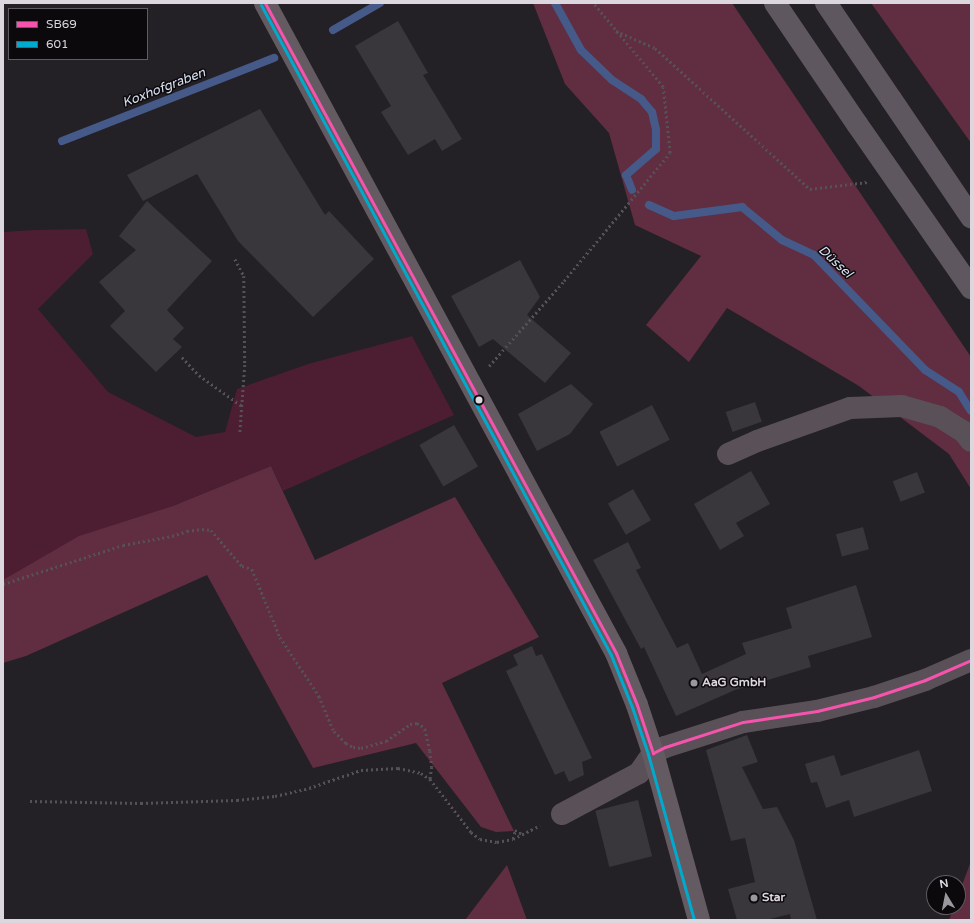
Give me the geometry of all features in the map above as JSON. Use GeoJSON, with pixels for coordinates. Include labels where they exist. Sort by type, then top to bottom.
{"type":"FeatureCollection","features":[{"type":"Feature","properties":{"kind":"highway"},"geometry":{"type":"LineString","coordinates":[[775,3],[971,288]]}},
{"type":"Feature","properties":{"kind":"highway"},"geometry":{"type":"LineString","coordinates":[[826,3],[971,217]]}},
{"type":"Feature","properties":{"kind":"main road"},"geometry":{"type":"LineString","coordinates":[[265,3],[616,653],[637,705],[653,754],[699,920]]}},
{"type":"Feature","properties":{"kind":"street"},"geometry":{"type":"LineString","coordinates":[[728,454],[757,441],[850,408],[902,406],[940,416],[964,432],[971,441]]}},
{"type":"Feature","properties":{"kind":"street"},"geometry":{"type":"LineString","coordinates":[[562,814],[639,773],[653,754],[664,747],[743,722],[818,711],[874,697],[925,680],[971,660]]}},
{"type":"Feature","properties":{"kind":"path"},"geometry":{"type":"LineString","coordinates":[[471,386],[564,281],[670,153],[664,88],[593,3]]}},
{"type":"Feature","properties":{"kind":"path"},"geometry":{"type":"LineString","coordinates":[[614,30],[655,48],[810,189],[875,181]]}},
{"type":"Feature","properties":{"kind":"path"},"geometry":{"type":"LineString","coordinates":[[235,259],[244,276],[245,365],[240,433]]}},
{"type":"Feature","properties":{"kind":"path"},"geometry":{"type":"LineString","coordinates":[[182,357],[199,375],[242,406]]}},
{"type":"Feature","properties":{"kind":"path"},"geometry":{"type":"LineString","coordinates":[[3,584],[123,545],[172,536],[187,531],[202,529],[211,530],[242,566],[252,569],[280,638],[319,696],[334,731],[346,743],[353,747],[361,748],[386,741],[410,724],[417,723],[425,729],[432,767],[430,779]]}},
{"type":"Feature","properties":{"kind":"path"},"geometry":{"type":"LineString","coordinates":[[30,801],[141,803],[237,800],[275,796],[309,788],[361,770],[398,768],[421,773],[430,779],[471,832],[480,839],[497,842],[513,839]]}},
{"type":"Feature","properties":{"kind":"shaded area"},"geometry":{"type":"Polygon","coordinates":[[[533,3],[732,3],[971,357],[971,489],[949,454],[859,386],[727,308],[689,362],[646,325],[701,256],[635,225],[609,133],[565,84],[533,3]]]}},
{"type":"Feature","properties":{"kind":"shaded area"},"geometry":{"type":"Polygon","coordinates":[[[871,3],[971,3],[971,143],[871,3]]]}},
{"type":"Feature","properties":{"kind":"shaded area"},"geometry":{"type":"Polygon","coordinates":[[[86,229],[93,254],[38,309],[108,392],[196,437],[225,432],[237,389],[308,364],[412,336],[454,415],[283,491],[271,466],[173,506],[3,582],[3,232],[86,229]]]}},
{"type":"Feature","properties":{"kind":"shaded area"},"geometry":{"type":"Polygon","coordinates":[[[271,466],[315,560],[455,497],[539,637],[442,683],[514,831],[496,832],[481,827],[416,743],[313,768],[207,575],[26,656],[3,663],[3,580],[79,536],[173,506],[271,466]]]}},
{"type":"Feature","properties":{"kind":"shaded area"},"geometry":{"type":"Polygon","coordinates":[[[971,861],[971,920],[949,920],[951,915],[966,915],[966,875],[971,861]]]}},
{"type":"Feature","properties":{"kind":"shaded area"},"geometry":{"type":"Polygon","coordinates":[[[507,865],[527,920],[465,920],[507,865]]]}},
{"type":"Feature","properties":{"kind":"building"},"geometry":{"type":"Polygon","coordinates":[[[398,21],[428,73],[423,75],[462,139],[442,151],[435,139],[408,155],[381,112],[391,106],[355,46],[398,21]]]}},
{"type":"Feature","properties":{"kind":"building"},"geometry":{"type":"Polygon","coordinates":[[[260,109],[325,215],[329,211],[374,259],[313,317],[238,241],[197,174],[143,201],[127,175],[260,109]]]}},
{"type":"Feature","properties":{"kind":"building"},"geometry":{"type":"Polygon","coordinates":[[[147,201],[212,261],[167,310],[184,328],[173,339],[182,347],[156,372],[110,326],[125,311],[99,282],[136,250],[119,236],[147,201]]]}},
{"type":"Feature","properties":{"kind":"building"},"geometry":{"type":"Polygon","coordinates":[[[520,260],[540,297],[527,315],[571,353],[545,383],[493,339],[479,347],[451,296],[520,260]]]}},
{"type":"Feature","properties":{"kind":"building"},"geometry":{"type":"Polygon","coordinates":[[[571,384],[593,404],[570,434],[537,451],[518,414],[571,384]]]}},
{"type":"Feature","properties":{"kind":"building"},"geometry":{"type":"Polygon","coordinates":[[[755,402],[762,422],[733,432],[726,412],[755,402]]]}},
{"type":"Feature","properties":{"kind":"building"},"geometry":{"type":"Polygon","coordinates":[[[652,405],[670,440],[617,467],[599,432],[652,405]]]}},
{"type":"Feature","properties":{"kind":"building"},"geometry":{"type":"Polygon","coordinates":[[[454,425],[478,467],[443,487],[419,445],[454,425]]]}},
{"type":"Feature","properties":{"kind":"building"},"geometry":{"type":"Polygon","coordinates":[[[751,471],[770,504],[736,523],[744,536],[720,550],[694,504],[751,471]]]}},
{"type":"Feature","properties":{"kind":"building"},"geometry":{"type":"Polygon","coordinates":[[[917,472],[925,493],[901,502],[893,481],[917,472]]]}},
{"type":"Feature","properties":{"kind":"building"},"geometry":{"type":"Polygon","coordinates":[[[633,489],[651,520],[626,535],[608,503],[633,489]]]}},
{"type":"Feature","properties":{"kind":"building"},"geometry":{"type":"Polygon","coordinates":[[[863,527],[869,549],[842,556],[836,534],[863,527]]]}},
{"type":"Feature","properties":{"kind":"building"},"geometry":{"type":"Polygon","coordinates":[[[628,542],[641,568],[636,570],[677,648],[688,643],[702,674],[746,654],[742,643],[792,628],[786,608],[856,585],[872,637],[808,656],[811,667],[735,690],[676,716],[644,647],[641,649],[593,560],[628,542]]]}},
{"type":"Feature","properties":{"kind":"building"},"geometry":{"type":"Polygon","coordinates":[[[532,646],[536,656],[542,654],[592,758],[582,762],[584,775],[569,782],[564,771],[555,775],[506,671],[518,665],[513,655],[532,646]]]}},
{"type":"Feature","properties":{"kind":"building"},"geometry":{"type":"Polygon","coordinates":[[[747,735],[758,762],[742,767],[763,809],[777,807],[794,840],[817,920],[791,920],[790,914],[766,920],[737,920],[728,889],[755,882],[745,838],[731,841],[706,750],[747,735]]]}},
{"type":"Feature","properties":{"kind":"building"},"geometry":{"type":"Polygon","coordinates":[[[919,750],[932,791],[854,817],[849,800],[826,808],[817,782],[811,783],[805,764],[834,755],[841,776],[919,750]]]}},
{"type":"Feature","properties":{"kind":"building"},"geometry":{"type":"Polygon","coordinates":[[[638,800],[652,856],[609,867],[595,811],[638,800]]]}},
{"type":"Feature","properties":{"kind":"waterway","name":"Koxhofgraben"},"geometry":{"type":"LineString","coordinates":[[333,30],[380,3]]}},
{"type":"Feature","properties":{"kind":"waterway","name":"Düssel"},"geometry":{"type":"LineString","coordinates":[[555,3],[581,50],[612,80],[641,99],[652,112],[656,130],[656,149],[626,175],[632,190]]}},
{"type":"Feature","properties":{"kind":"waterway","name":"Koxhofgraben"},"geometry":{"type":"LineString","coordinates":[[62,141],[274,58]]}},
{"type":"Feature","properties":{"kind":"waterway","name":"Düssel"},"geometry":{"type":"LineString","coordinates":[[649,205],[674,216],[742,207],[782,240],[814,255],[925,370],[959,392],[971,411]]}},
{"type":"Feature","properties":{"kind":"transit line","name":"SB69"},"geometry":{"type":"LineString","coordinates":[[265,3],[616,653],[637,705],[653,753]]}},
{"type":"Feature","properties":{"kind":"transit line","name":"601"},"geometry":{"type":"LineString","coordinates":[[261,5],[611,655],[632,707],[648,754],[694,920]]}},
{"type":"Feature","properties":{"kind":"transit line","name":"SB69"},"geometry":{"type":"LineString","coordinates":[[653,753],[665,747],[743,722],[817,711],[874,697],[925,680],[971,660]]}},
{"type":"Feature","properties":{"kind":"place","name":"AaG GmbH"},"geometry":{"type":"Point","coordinates":[694,683]}},
{"type":"Feature","properties":{"kind":"place","name":"Star"},"geometry":{"type":"Point","coordinates":[754,898]}}]}
